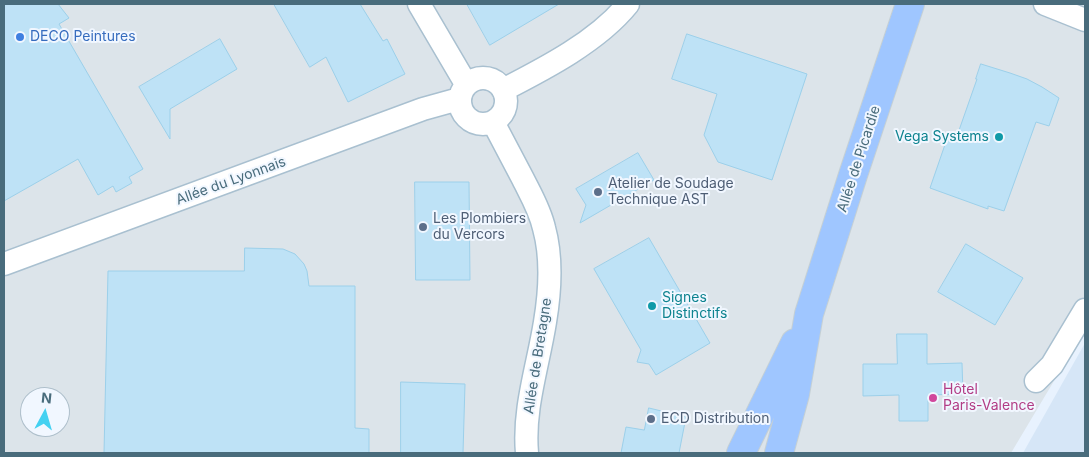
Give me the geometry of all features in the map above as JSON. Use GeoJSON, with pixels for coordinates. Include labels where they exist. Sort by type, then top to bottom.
{"type":"FeatureCollection","features":[{"type":"Feature","properties":{"kind":"main road","name":"Allée de Picardie"},"geometry":{"type":"LineString","coordinates":[[779,453],[795,394],[809,314],[852,175],[910,4]]}},
{"type":"Feature","properties":{"kind":"main road","name":"Allée de Picardie"},"geometry":{"type":"LineString","coordinates":[[741,453],[809,314]]}},
{"type":"Feature","properties":{"kind":"street"},"geometry":{"type":"LineString","coordinates":[[418,4],[463,92],[462,112],[468,119],[480,124],[493,122],[501,115],[506,100],[503,90],[494,80],[474,79],[463,92]]}},
{"type":"Feature","properties":{"kind":"street"},"geometry":{"type":"LineString","coordinates":[[503,90],[548,68],[580,46],[604,28],[628,4]]}},
{"type":"Feature","properties":{"kind":"street"},"geometry":{"type":"LineString","coordinates":[[1045,4],[1085,20]]}},
{"type":"Feature","properties":{"kind":"street","name":"Allée du Lyonnais"},"geometry":{"type":"LineString","coordinates":[[4,264],[423,110],[463,92]]}},
{"type":"Feature","properties":{"kind":"street","name":"Allée de Bretagne"},"geometry":{"type":"LineString","coordinates":[[493,122],[538,208],[548,246],[549,271],[546,320],[528,408],[527,453]]}},
{"type":"Feature","properties":{"kind":"street"},"geometry":{"type":"LineString","coordinates":[[1036,381],[1052,365],[1085,310]]}},
{"type":"Feature","properties":{"kind":"shaded area"},"geometry":{"type":"Polygon","coordinates":[[[4,4],[1085,4],[1085,329],[1011,453],[4,453],[4,4]]]}},
{"type":"Feature","properties":{"kind":"shaded area"},"geometry":{"type":"Polygon","coordinates":[[[1085,343],[1085,453],[1023,453],[1085,343]]]}},
{"type":"Feature","properties":{"kind":"building"},"geometry":{"type":"Polygon","coordinates":[[[4,4],[58,4],[69,18],[59,24],[143,169],[129,177],[132,183],[116,192],[113,186],[98,195],[78,159],[4,201],[4,4]]]}},
{"type":"Feature","properties":{"kind":"building"},"geometry":{"type":"Polygon","coordinates":[[[274,4],[360,4],[383,41],[387,39],[405,74],[348,102],[326,57],[310,67],[274,4]]]}},
{"type":"Feature","properties":{"kind":"building"},"geometry":{"type":"Polygon","coordinates":[[[467,4],[559,4],[490,45],[467,4]]]}},
{"type":"Feature","properties":{"kind":"building"},"geometry":{"type":"Polygon","coordinates":[[[687,34],[807,74],[772,180],[718,162],[704,135],[717,94],[672,79],[687,34]]]}},
{"type":"Feature","properties":{"kind":"building"},"geometry":{"type":"Polygon","coordinates":[[[220,39],[237,69],[170,109],[170,139],[139,87],[220,39]]]}},
{"type":"Feature","properties":{"kind":"building","name":"Vega Systems"},"geometry":{"type":"Polygon","coordinates":[[[981,64],[1027,79],[1059,98],[1049,126],[1036,122],[1004,211],[988,206],[988,209],[930,188],[949,133],[957,136],[981,64]]]}},
{"type":"Feature","properties":{"kind":"building"},"geometry":{"type":"Polygon","coordinates":[[[638,153],[654,180],[580,223],[586,205],[576,189],[638,153]]]}},
{"type":"Feature","properties":{"kind":"building"},"geometry":{"type":"Polygon","coordinates":[[[415,182],[469,182],[470,280],[416,280],[415,182]]]}},
{"type":"Feature","properties":{"kind":"building","name":"Signes Distinctifs"},"geometry":{"type":"Polygon","coordinates":[[[649,238],[710,343],[656,375],[649,364],[637,362],[641,350],[594,269],[649,238]]]}},
{"type":"Feature","properties":{"kind":"building"},"geometry":{"type":"Polygon","coordinates":[[[966,244],[1023,278],[995,325],[938,292],[966,244]]]}},
{"type":"Feature","properties":{"kind":"building"},"geometry":{"type":"Polygon","coordinates":[[[245,248],[283,249],[295,254],[304,264],[309,286],[355,286],[355,428],[369,429],[369,453],[104,453],[108,271],[244,271],[245,248]]]}},
{"type":"Feature","properties":{"kind":"building"},"geometry":{"type":"Polygon","coordinates":[[[897,334],[927,334],[927,364],[962,363],[963,394],[928,395],[928,421],[899,421],[899,395],[863,396],[863,364],[897,364],[897,334]]]}},
{"type":"Feature","properties":{"kind":"building"},"geometry":{"type":"Polygon","coordinates":[[[401,382],[465,384],[463,453],[401,453],[401,382]]]}},
{"type":"Feature","properties":{"kind":"building"},"geometry":{"type":"Polygon","coordinates":[[[649,408],[686,417],[679,453],[621,453],[626,427],[644,430],[649,408]]]}},
{"type":"Feature","properties":{"kind":"place","name":"DECO Peintures"},"geometry":{"type":"Point","coordinates":[20,37]}},
{"type":"Feature","properties":{"kind":"place","name":"Vega Systems"},"geometry":{"type":"Point","coordinates":[999,137]}},
{"type":"Feature","properties":{"kind":"place","name":"Atelier de Soudage Technique AST"},"geometry":{"type":"Point","coordinates":[598,192]}},
{"type":"Feature","properties":{"kind":"place","name":"Les Plombiers du Vercors"},"geometry":{"type":"Point","coordinates":[423,227]}},
{"type":"Feature","properties":{"kind":"place","name":"Signes Distinctifs"},"geometry":{"type":"Point","coordinates":[652,306]}},
{"type":"Feature","properties":{"kind":"place","name":"Hôtel Paris-Valence"},"geometry":{"type":"Point","coordinates":[933,398]}},
{"type":"Feature","properties":{"kind":"place","name":"ECD Distribution"},"geometry":{"type":"Point","coordinates":[651,419]}}]}
